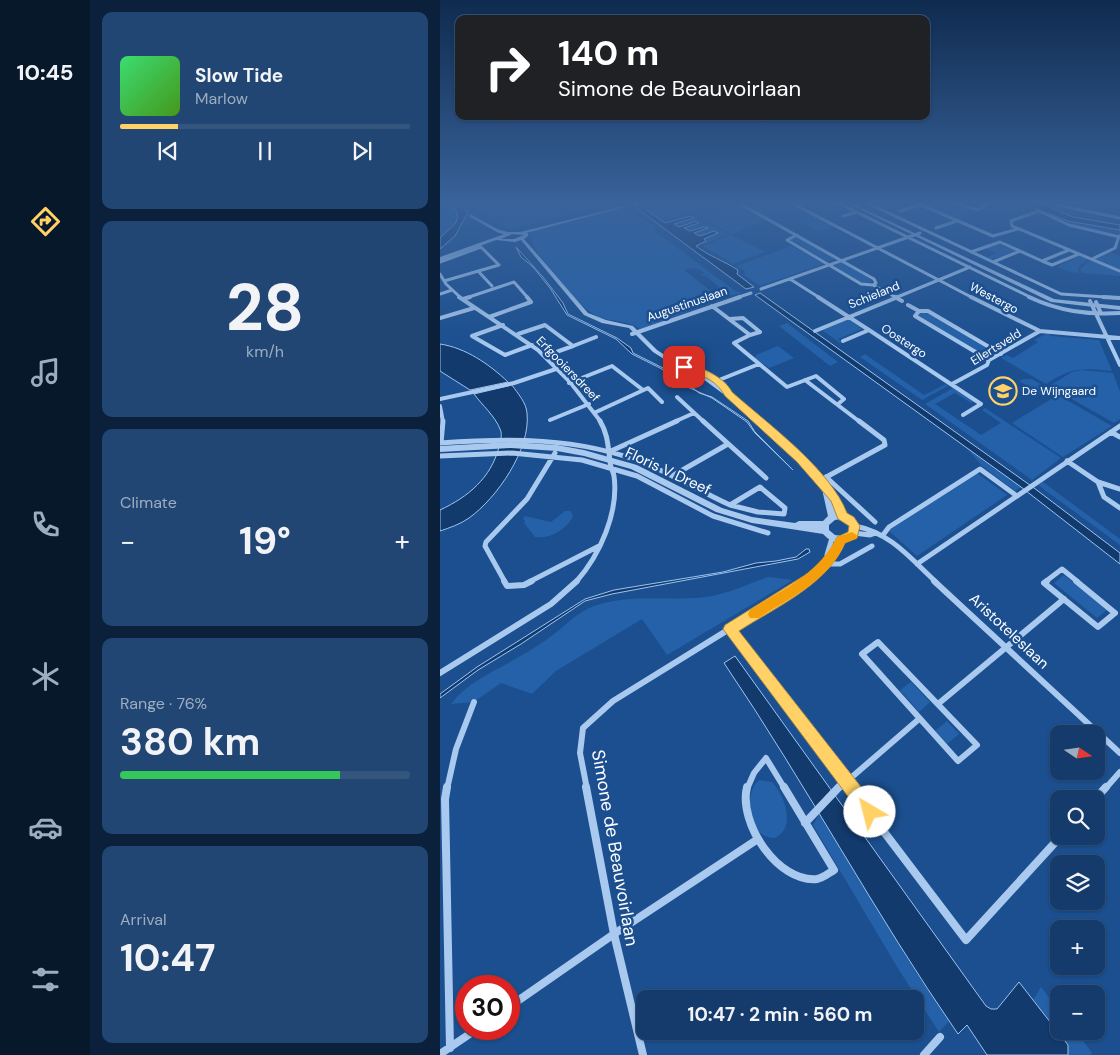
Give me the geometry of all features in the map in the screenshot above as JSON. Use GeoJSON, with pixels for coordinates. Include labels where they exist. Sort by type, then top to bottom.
{"type":"FeatureCollection","features":[{"type":"Feature","properties":{"kind":"street"},"geometry":{"type":"LineString","coordinates":[[440,261],[464,251]]}},
{"type":"Feature","properties":{"kind":"street"},"geometry":{"type":"LineString","coordinates":[[440,261],[469,251]]}},
{"type":"Feature","properties":{"kind":"street"},"geometry":{"type":"LineString","coordinates":[[444,281],[499,264],[485,251]]}},
{"type":"Feature","properties":{"kind":"street"},"geometry":{"type":"LineString","coordinates":[[532,251],[582,311],[592,318],[614,324],[635,333],[672,362],[715,382],[795,453],[823,482],[875,522]]}},
{"type":"Feature","properties":{"kind":"street"},"geometry":{"type":"LineString","coordinates":[[805,251],[862,284],[873,285],[882,290]]}},
{"type":"Feature","properties":{"kind":"street"},"geometry":{"type":"LineString","coordinates":[[826,251],[874,279],[876,283],[873,285]]}},
{"type":"Feature","properties":{"kind":"street"},"geometry":{"type":"LineString","coordinates":[[762,289],[868,251]]}},
{"type":"Feature","properties":{"kind":"street","name":"Westergo"},"geometry":{"type":"LineString","coordinates":[[884,251],[1032,329],[1040,331]]}},
{"type":"Feature","properties":{"kind":"street"},"geometry":{"type":"LineString","coordinates":[[937,251],[1052,308],[1098,314],[1120,313]]}},
{"type":"Feature","properties":{"kind":"street"},"geometry":{"type":"LineString","coordinates":[[952,251],[1053,301],[1120,304]]}},
{"type":"Feature","properties":{"kind":"street"},"geometry":{"type":"LineString","coordinates":[[993,262],[1019,251]]}},
{"type":"Feature","properties":{"kind":"street"},"geometry":{"type":"LineString","coordinates":[[1021,251],[1052,265],[1079,254]]}},
{"type":"Feature","properties":{"kind":"street"},"geometry":{"type":"LineString","coordinates":[[1042,261],[1066,251]]}},
{"type":"Feature","properties":{"kind":"street"},"geometry":{"type":"LineString","coordinates":[[1072,251],[1120,271]]}},
{"type":"Feature","properties":{"kind":"street"},"geometry":{"type":"LineString","coordinates":[[1092,259],[1108,251]]}},
{"type":"Feature","properties":{"kind":"street"},"geometry":{"type":"LineString","coordinates":[[971,252],[1061,294],[1120,298]]}},
{"type":"Feature","properties":{"kind":"street","name":"Schieland"},"geometry":{"type":"LineString","coordinates":[[815,331],[970,267]]}},
{"type":"Feature","properties":{"kind":"street"},"geometry":{"type":"LineString","coordinates":[[478,271],[492,286]]}},
{"type":"Feature","properties":{"kind":"street","name":"Erfgooiersdreef"},"geometry":{"type":"LineString","coordinates":[[440,274],[452,290],[474,308],[518,334],[545,356],[596,412],[605,429],[614,474],[613,497],[599,546],[585,572],[561,597],[440,674]]}},
{"type":"Feature","properties":{"kind":"street"},"geometry":{"type":"LineString","coordinates":[[790,279],[869,330]]}},
{"type":"Feature","properties":{"kind":"street"},"geometry":{"type":"LineString","coordinates":[[463,299],[514,282],[531,302],[489,317]]}},
{"type":"Feature","properties":{"kind":"street"},"geometry":{"type":"LineString","coordinates":[[440,294],[452,290]]}},
{"type":"Feature","properties":{"kind":"street"},"geometry":{"type":"LineString","coordinates":[[888,293],[902,302]]}},
{"type":"Feature","properties":{"kind":"street","name":"Augustinuslaan"},"geometry":{"type":"LineString","coordinates":[[635,333],[750,294]]}},
{"type":"Feature","properties":{"kind":"street"},"geometry":{"type":"LineString","coordinates":[[1094,304],[1120,308]]}},
{"type":"Feature","properties":{"kind":"street"},"geometry":{"type":"LineString","coordinates":[[1094,304],[1120,366]]}},
{"type":"Feature","properties":{"kind":"street"},"geometry":{"type":"LineString","coordinates":[[908,305],[919,311],[928,311],[1001,354]]}},
{"type":"Feature","properties":{"kind":"street"},"geometry":{"type":"LineString","coordinates":[[712,306],[750,335]]}},
{"type":"Feature","properties":{"kind":"street"},"geometry":{"type":"LineString","coordinates":[[440,318],[474,308]]}},
{"type":"Feature","properties":{"kind":"street"},"geometry":{"type":"LineString","coordinates":[[919,311],[915,316],[989,360]]}},
{"type":"Feature","properties":{"kind":"street"},"geometry":{"type":"LineString","coordinates":[[730,319],[742,318],[760,332],[734,343],[787,387],[816,376],[844,399],[838,404]]}},
{"type":"Feature","properties":{"kind":"street"},"geometry":{"type":"LineString","coordinates":[[503,325],[472,336],[504,355],[532,345]]}},
{"type":"Feature","properties":{"kind":"street"},"geometry":{"type":"LineString","coordinates":[[518,334],[545,325],[572,346]]}},
{"type":"Feature","properties":{"kind":"street","name":"Oostergo"},"geometry":{"type":"LineString","coordinates":[[843,341],[869,330],[952,384]]}},
{"type":"Feature","properties":{"kind":"street","name":"Ellertsveld"},"geometry":{"type":"LineString","coordinates":[[952,384],[988,365],[989,360],[1040,331],[1120,338]]}},
{"type":"Feature","properties":{"kind":"street"},"geometry":{"type":"LineString","coordinates":[[545,356],[596,337]]}},
{"type":"Feature","properties":{"kind":"street"},"geometry":{"type":"LineString","coordinates":[[715,382],[758,364]]}},
{"type":"Feature","properties":{"kind":"street"},"geometry":{"type":"LineString","coordinates":[[568,383],[612,366],[643,390]]}},
{"type":"Feature","properties":{"kind":"street"},"geometry":{"type":"LineString","coordinates":[[440,399],[514,383],[556,370]]}},
{"type":"Feature","properties":{"kind":"street"},"geometry":{"type":"LineString","coordinates":[[805,380],[884,440],[885,445],[823,482]]}},
{"type":"Feature","properties":{"kind":"street"},"geometry":{"type":"LineString","coordinates":[[952,384],[981,404],[963,415]]}},
{"type":"Feature","properties":{"kind":"street"},"geometry":{"type":"LineString","coordinates":[[596,412],[648,388],[662,402]]}},
{"type":"Feature","properties":{"kind":"street"},"geometry":{"type":"LineString","coordinates":[[677,397],[766,478]]}},
{"type":"Feature","properties":{"kind":"street"},"geometry":{"type":"LineString","coordinates":[[550,420],[589,404]]}},
{"type":"Feature","properties":{"kind":"street"},"geometry":{"type":"LineString","coordinates":[[440,406],[443,421],[440,443]]}},
{"type":"Feature","properties":{"kind":"street"},"geometry":{"type":"LineString","coordinates":[[611,459],[694,413]]}},
{"type":"Feature","properties":{"kind":"street"},"geometry":{"type":"LineString","coordinates":[[917,564],[1120,426]]}},
{"type":"Feature","properties":{"kind":"street"},"geometry":{"type":"LineString","coordinates":[[1111,432],[1120,438]]}},
{"type":"Feature","properties":{"kind":"street","name":"Floris V Dreef"},"geometry":{"type":"LineString","coordinates":[[440,443],[526,445],[611,459],[672,476],[730,505],[776,514],[784,514],[785,508],[760,487],[730,505]]}},
{"type":"Feature","properties":{"kind":"street"},"geometry":{"type":"LineString","coordinates":[[672,476],[728,444]]}},
{"type":"Feature","properties":{"kind":"street","name":"Floris V Dreef"},"geometry":{"type":"LineString","coordinates":[[440,449],[494,445]]}},
{"type":"Feature","properties":{"kind":"street","name":"Floris V Dreef"},"geometry":{"type":"LineString","coordinates":[[440,456],[494,445]]}},
{"type":"Feature","properties":{"kind":"street","name":"Floris V Dreef"},"geometry":{"type":"LineString","coordinates":[[526,445],[611,459],[634,467],[719,510],[752,520],[794,525],[831,533]]}},
{"type":"Feature","properties":{"kind":"street"},"geometry":{"type":"LineString","coordinates":[[555,451],[537,488],[510,518],[488,538],[485,546],[486,549],[507,586],[514,587],[524,585],[599,546]]}},
{"type":"Feature","properties":{"kind":"street","name":"Floris V Dreef"},"geometry":{"type":"LineString","coordinates":[[611,459],[630,473],[698,510],[724,521],[768,533]]}},
{"type":"Feature","properties":{"kind":"street"},"geometry":{"type":"LineString","coordinates":[[1067,461],[1098,482],[1120,489]]}},
{"type":"Feature","properties":{"kind":"street"},"geometry":{"type":"LineString","coordinates":[[883,535],[889,527],[980,469],[1016,496]]}},
{"type":"Feature","properties":{"kind":"street"},"geometry":{"type":"LineString","coordinates":[[823,482],[838,516],[831,533],[827,563]]}},
{"type":"Feature","properties":{"kind":"street"},"geometry":{"type":"LineString","coordinates":[[1098,482],[1104,497],[1120,508]]}},
{"type":"Feature","properties":{"kind":"street"},"geometry":{"type":"LineString","coordinates":[[831,533],[849,538],[855,529],[850,520],[838,516]]}},
{"type":"Feature","properties":{"kind":"street","name":"Aristoteleslaan"},"geometry":{"type":"LineString","coordinates":[[855,529],[870,535],[876,532],[883,535],[917,564],[1120,754]]}},
{"type":"Feature","properties":{"kind":"street","name":"Simone de Beauvoirlaan"},"geometry":{"type":"LineString","coordinates":[[643,1055],[614,934],[580,752],[583,728],[613,701],[805,582],[834,556],[831,533]]}},
{"type":"Feature","properties":{"kind":"street","name":"Simone de Beauvoirlaan"},"geometry":{"type":"LineString","coordinates":[[827,563],[832,566],[840,564],[872,546]]}},
{"type":"Feature","properties":{"kind":"street"},"geometry":{"type":"LineString","coordinates":[[1062,570],[1115,613],[1098,627],[1064,599],[1044,583],[1062,570]]}},
{"type":"Feature","properties":{"kind":"street"},"geometry":{"type":"LineString","coordinates":[[938,704],[1064,599]]}},
{"type":"Feature","properties":{"kind":"street"},"geometry":{"type":"LineString","coordinates":[[730,629],[966,940],[1053,845]]}},
{"type":"Feature","properties":{"kind":"street"},"geometry":{"type":"LineString","coordinates":[[878,642],[977,745],[958,761],[919,719],[862,654],[878,642]]}},
{"type":"Feature","properties":{"kind":"street"},"geometry":{"type":"LineString","coordinates":[[450,1048],[445,799],[450,766],[459,735],[474,702]]}},
{"type":"Feature","properties":{"kind":"street"},"geometry":{"type":"LineString","coordinates":[[805,823],[846,780],[919,719]]}},
{"type":"Feature","properties":{"kind":"street"},"geometry":{"type":"LineString","coordinates":[[766,758],[805,823],[834,870],[817,879],[794,874],[777,862],[758,839],[749,822],[746,792],[752,774],[766,758]]}},
{"type":"Feature","properties":{"kind":"street"},"geometry":{"type":"LineString","coordinates":[[1103,790],[1120,772]]}},
{"type":"Feature","properties":{"kind":"street"},"geometry":{"type":"LineString","coordinates":[[520,999],[614,934],[758,839]]}},
{"type":"Feature","properties":{"kind":"street"},"geometry":{"type":"LineString","coordinates":[[924,1055],[940,1037]]}},
{"type":"Feature","properties":{"kind":"street"},"geometry":{"type":"LineString","coordinates":[[440,1054],[461,1040]]}},
{"type":"Feature","properties":{"kind":"shaded area"},"geometry":{"type":"Polygon","coordinates":[[[518,251],[543,277],[563,303],[568,314],[617,338],[631,348],[633,353],[663,368],[680,383],[697,391],[679,383],[662,369],[632,354],[616,339],[567,315],[550,288],[533,267],[521,257],[518,251]]]}},
{"type":"Feature","properties":{"kind":"shaded area"},"geometry":{"type":"Polygon","coordinates":[[[536,251],[682,251],[734,290],[742,293],[729,296],[706,276],[700,275],[705,273],[703,271],[689,268],[684,270],[721,299],[640,329],[630,324],[599,317],[581,305],[559,283],[536,251]]]}},
{"type":"Feature","properties":{"kind":"shaded area"},"geometry":{"type":"Polygon","coordinates":[[[695,251],[703,251],[738,270],[737,274],[754,287],[746,289],[695,251]]]}},
{"type":"Feature","properties":{"kind":"shaded area"},"geometry":{"type":"Polygon","coordinates":[[[712,251],[766,252],[733,264],[712,251]]]}},
{"type":"Feature","properties":{"kind":"shaded area"},"geometry":{"type":"Polygon","coordinates":[[[777,251],[801,251],[823,264],[760,286],[744,275],[745,271],[736,266],[777,251]]]}},
{"type":"Feature","properties":{"kind":"shaded area"},"geometry":{"type":"Polygon","coordinates":[[[811,251],[822,251],[835,259],[827,261],[811,251]]]}},
{"type":"Feature","properties":{"kind":"shaded area"},"geometry":{"type":"Polygon","coordinates":[[[992,251],[1015,251],[991,260],[986,258],[996,253],[992,251]]]}},
{"type":"Feature","properties":{"kind":"shaded area"},"geometry":{"type":"Polygon","coordinates":[[[1110,252],[1120,256],[1120,269],[1095,259],[1110,252]]]}},
{"type":"Feature","properties":{"kind":"shaded area"},"geometry":{"type":"Polygon","coordinates":[[[1080,256],[1088,260],[1081,264],[1078,269],[1079,273],[1057,267],[1080,256]]]}},
{"type":"Feature","properties":{"kind":"shaded area"},"geometry":{"type":"Polygon","coordinates":[[[1091,260],[1120,273],[1120,276],[1082,273],[1080,269],[1091,260]]]}},
{"type":"Feature","properties":{"kind":"shaded area"},"geometry":{"type":"Polygon","coordinates":[[[842,262],[872,282],[862,283],[833,266],[842,262]]]}},
{"type":"Feature","properties":{"kind":"shaded area"},"geometry":{"type":"Polygon","coordinates":[[[760,293],[1034,488],[1120,553],[1120,564],[1021,487],[755,295],[760,293]]]}},
{"type":"Feature","properties":{"kind":"shaded area"},"geometry":{"type":"Polygon","coordinates":[[[922,312],[928,313],[995,353],[987,357],[919,316],[918,314],[922,312]]]}},
{"type":"Feature","properties":{"kind":"shaded area"},"geometry":{"type":"Polygon","coordinates":[[[848,319],[862,329],[838,339],[842,342],[840,343],[822,330],[848,319]]]}},
{"type":"Feature","properties":{"kind":"shaded area"},"geometry":{"type":"Polygon","coordinates":[[[787,323],[838,362],[830,366],[779,326],[787,323]]]}},
{"type":"Feature","properties":{"kind":"shaded area"},"geometry":{"type":"Polygon","coordinates":[[[1048,333],[1051,336],[1099,340],[1112,371],[1077,370],[1063,374],[1046,384],[1001,358],[1007,355],[1013,358],[1038,342],[1034,340],[1048,333]]]}},
{"type":"Feature","properties":{"kind":"shaded area"},"geometry":{"type":"Polygon","coordinates":[[[440,344],[459,349],[477,358],[508,382],[470,390],[440,371],[440,344]]]}},
{"type":"Feature","properties":{"kind":"shaded area"},"geometry":{"type":"Polygon","coordinates":[[[778,346],[794,358],[769,368],[755,358],[756,355],[778,346]]]}},
{"type":"Feature","properties":{"kind":"shaded area"},"geometry":{"type":"Polygon","coordinates":[[[865,354],[924,395],[946,384],[948,386],[922,400],[860,357],[865,354]]]}},
{"type":"Feature","properties":{"kind":"shaded area"},"geometry":{"type":"Polygon","coordinates":[[[1081,370],[1113,373],[1120,392],[1120,419],[1114,423],[1049,386],[1072,372],[1081,370]]]}},
{"type":"Feature","properties":{"kind":"shaded area"},"geometry":{"type":"Polygon","coordinates":[[[1032,379],[1055,393],[1045,397],[1019,381],[1032,379]]]}},
{"type":"Feature","properties":{"kind":"shaded area"},"geometry":{"type":"Polygon","coordinates":[[[512,385],[523,402],[527,413],[524,442],[518,457],[501,485],[480,509],[455,526],[440,531],[440,510],[469,493],[477,485],[490,468],[499,447],[501,431],[498,424],[474,394],[512,385]]]}},
{"type":"Feature","properties":{"kind":"shaded area"},"geometry":{"type":"Polygon","coordinates":[[[953,388],[974,401],[971,403],[955,393],[935,404],[981,435],[1001,423],[982,410],[985,408],[1061,458],[1032,480],[925,404],[953,388]]]}},
{"type":"Feature","properties":{"kind":"shaded area"},"geometry":{"type":"Polygon","coordinates":[[[705,395],[712,397],[748,421],[755,432],[793,470],[755,433],[747,422],[705,395]]]}},
{"type":"Feature","properties":{"kind":"shaded area"},"geometry":{"type":"Polygon","coordinates":[[[1058,395],[1112,426],[1063,457],[1012,423],[1058,395]]]}},
{"type":"Feature","properties":{"kind":"shaded area"},"geometry":{"type":"Polygon","coordinates":[[[966,447],[1021,487],[1015,491],[982,466],[966,447]]]}},
{"type":"Feature","properties":{"kind":"shaded area"},"geometry":{"type":"Polygon","coordinates":[[[977,473],[1007,495],[917,556],[888,530],[977,473]]]}},
{"type":"Feature","properties":{"kind":"shaded area"},"geometry":{"type":"Polygon","coordinates":[[[1043,482],[1120,539],[1120,545],[1038,485],[1043,482]]]}},
{"type":"Feature","properties":{"kind":"shaded area"},"geometry":{"type":"Polygon","coordinates":[[[565,511],[571,511],[573,517],[570,522],[562,530],[547,537],[535,537],[523,519],[525,516],[551,522],[565,511]]]}},
{"type":"Feature","properties":{"kind":"shaded area"},"geometry":{"type":"Polygon","coordinates":[[[806,549],[809,549],[810,552],[798,559],[612,594],[585,601],[478,670],[440,698],[440,694],[477,667],[585,599],[614,590],[723,572],[756,563],[796,557],[806,549]]]}},
{"type":"Feature","properties":{"kind":"shaded area"},"geometry":{"type":"Polygon","coordinates":[[[1064,575],[1107,610],[1097,618],[1054,583],[1064,575]]]}},
{"type":"Feature","properties":{"kind":"shaded area"},"geometry":{"type":"Polygon","coordinates":[[[768,577],[793,580],[667,655],[642,619],[556,671],[532,694],[501,683],[474,702],[451,704],[475,682],[538,645],[578,615],[594,606],[607,602],[632,599],[705,597],[733,590],[768,577]]]}},
{"type":"Feature","properties":{"kind":"shaded area"},"geometry":{"type":"Polygon","coordinates":[[[735,656],[986,1006],[991,1009],[997,1009],[1019,982],[1050,1022],[1050,1040],[1064,1040],[1068,1045],[1068,1055],[987,1055],[967,1025],[958,1034],[927,989],[724,663],[735,656]]]}},
{"type":"Feature","properties":{"kind":"shaded area"},"geometry":{"type":"Polygon","coordinates":[[[911,682],[930,702],[919,712],[900,690],[911,682]]]}},
{"type":"Feature","properties":{"kind":"shaded area"},"geometry":{"type":"Polygon","coordinates":[[[947,721],[959,734],[947,744],[935,731],[947,721]]]}},
{"type":"Feature","properties":{"kind":"shaded area"},"geometry":{"type":"Polygon","coordinates":[[[759,780],[772,782],[781,794],[784,802],[787,819],[786,827],[775,838],[766,837],[759,832],[751,815],[751,795],[759,780]]]}},
{"type":"Feature","properties":{"kind":"shaded area"},"geometry":{"type":"Polygon","coordinates":[[[820,813],[917,974],[949,1021],[939,1032],[924,1009],[924,990],[912,990],[813,825],[820,813]]]}},
{"type":"Feature","properties":{"kind":"shaded area"},"geometry":{"type":"Polygon","coordinates":[[[1041,987],[1050,998],[1050,1022],[1033,1000],[1041,987]]]}},
{"type":"Feature","properties":{"kind":"shaded area"},"geometry":{"type":"Polygon","coordinates":[[[1064,1040],[1083,1040],[1092,1053],[1090,1055],[1068,1055],[1068,1045],[1064,1040]]]}},
{"type":"Feature","properties":{"kind":"slow traffic"},"geometry":{"type":"LineString","coordinates":[[755,614],[815,576],[834,556],[841,540],[852,536]]}},
{"type":"Feature","properties":{"kind":"place","name":"De Wijngaard"},"geometry":{"type":"Point","coordinates":[1003,391]}},
{"type":"Feature","properties":{"kind":"route"},"geometry":{"type":"LineString","coordinates":[[684,367],[707,374],[724,384],[728,394],[801,459],[836,499],[842,516],[853,522],[855,526],[853,535],[841,540],[834,556],[815,576],[730,629],[870,812]]}}]}
